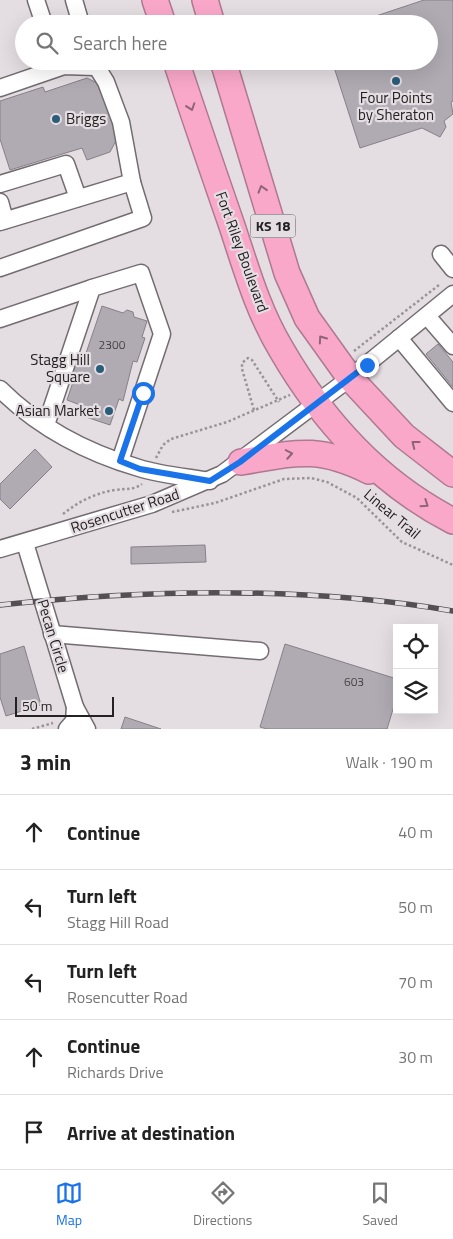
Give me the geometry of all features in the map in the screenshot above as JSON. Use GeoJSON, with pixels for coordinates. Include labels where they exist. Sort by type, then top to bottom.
{"type":"FeatureCollection","features":[{"type":"Feature","properties":{"kind":"highway"},"geometry":{"type":"LineString","coordinates":[[155,0],[160,15]]}},
{"type":"Feature","properties":{"kind":"highway"},"geometry":{"type":"LineString","coordinates":[[205,0],[209,15]]}},
{"type":"Feature","properties":{"kind":"highway","name":"Fort Riley Boulevard"},"geometry":{"type":"LineString","coordinates":[[179,70],[255,294],[280,348],[310,395],[352,446],[398,486],[453,521]]}},
{"type":"Feature","properties":{"kind":"highway","name":"KS 18"},"geometry":{"type":"LineString","coordinates":[[226,70],[288,273],[307,318],[344,370],[404,436],[453,474]]}},
{"type":"Feature","properties":{"kind":"highway"},"geometry":{"type":"LineString","coordinates":[[240,462],[300,452],[336,456],[398,486]]}},
{"type":"Feature","properties":{"kind":"street"},"geometry":{"type":"LineString","coordinates":[[36,0],[41,15]]}},
{"type":"Feature","properties":{"kind":"street"},"geometry":{"type":"LineString","coordinates":[[74,0],[78,15]]}},
{"type":"Feature","properties":{"kind":"street"},"geometry":{"type":"LineString","coordinates":[[0,88],[45,70]]}},
{"type":"Feature","properties":{"kind":"street"},"geometry":{"type":"LineString","coordinates":[[0,268],[143,218],[132,182],[121,122],[106,82],[98,70]]}},
{"type":"Feature","properties":{"kind":"street"},"geometry":{"type":"LineString","coordinates":[[0,184],[66,164],[78,198]]}},
{"type":"Feature","properties":{"kind":"street"},"geometry":{"type":"LineString","coordinates":[[0,202],[3,221],[132,182]]}},
{"type":"Feature","properties":{"kind":"street"},"geometry":{"type":"LineString","coordinates":[[441,254],[449,274]]}},
{"type":"Feature","properties":{"kind":"street"},"geometry":{"type":"LineString","coordinates":[[0,319],[142,273],[162,334],[120,461]]}},
{"type":"Feature","properties":{"kind":"street"},"geometry":{"type":"LineString","coordinates":[[46,425],[92,288]]}},
{"type":"Feature","properties":{"kind":"street","name":"Rosencutter Road"},"geometry":{"type":"LineString","coordinates":[[0,549],[152,504],[210,481],[240,462],[310,395],[344,370],[399,338],[453,294]]}},
{"type":"Feature","properties":{"kind":"street"},"geometry":{"type":"LineString","coordinates":[[427,316],[453,346]]}},
{"type":"Feature","properties":{"kind":"street"},"geometry":{"type":"LineString","coordinates":[[399,338],[453,403]]}},
{"type":"Feature","properties":{"kind":"street"},"geometry":{"type":"LineString","coordinates":[[0,390],[10,400],[71,443],[140,469],[210,481]]}},
{"type":"Feature","properties":{"kind":"street","name":"Pecan Circle"},"geometry":{"type":"LineString","coordinates":[[25,543],[75,707],[87,729]]}},
{"type":"Feature","properties":{"kind":"street"},"geometry":{"type":"LineString","coordinates":[[52,634],[260,651]]}},
{"type":"Feature","properties":{"kind":"street"},"geometry":{"type":"LineString","coordinates":[[67,729],[74,721],[75,707]]}},
{"type":"Feature","properties":{"kind":"path"},"geometry":{"type":"LineString","coordinates":[[344,370],[449,274]]}},
{"type":"Feature","properties":{"kind":"path"},"geometry":{"type":"LineString","coordinates":[[254,410],[242,369],[245,360],[252,360],[279,402]]}},
{"type":"Feature","properties":{"kind":"path"},"geometry":{"type":"LineString","coordinates":[[263,406],[310,395]]}},
{"type":"Feature","properties":{"kind":"path","name":"Linear Trail"},"geometry":{"type":"LineString","coordinates":[[169,513],[215,503],[284,479],[311,478],[327,482],[357,498],[402,542],[453,565]]}},
{"type":"Feature","properties":{"kind":"building","name":"Four Points by Sheraton"},"geometry":{"type":"Polygon","coordinates":[[[424,0],[453,0],[453,101],[451,102],[453,114],[444,121],[446,127],[440,137],[422,128],[360,148],[335,70],[438,70],[438,15],[379,15],[424,0]]]}},
{"type":"Feature","properties":{"kind":"building","name":"Briggs"},"geometry":{"type":"Polygon","coordinates":[[[87,78],[101,85],[118,137],[110,152],[87,160],[82,148],[10,170],[0,139],[0,101],[43,87],[45,92],[87,78]]]}},
{"type":"Feature","properties":{"kind":"building","name":"Stagg Hill Square"},"geometry":{"type":"Polygon","coordinates":[[[102,306],[123,313],[127,310],[133,312],[134,317],[147,321],[142,337],[145,338],[137,362],[133,361],[123,401],[119,399],[110,425],[80,415],[83,406],[67,400],[73,382],[76,383],[78,377],[68,374],[72,362],[82,365],[102,306]]]}},
{"type":"Feature","properties":{"kind":"building"},"geometry":{"type":"Polygon","coordinates":[[[438,344],[453,362],[453,387],[426,354],[438,344]]]}},
{"type":"Feature","properties":{"kind":"building"},"geometry":{"type":"Polygon","coordinates":[[[35,449],[52,467],[10,509],[0,499],[0,484],[35,449]]]}},
{"type":"Feature","properties":{"kind":"building"},"geometry":{"type":"Polygon","coordinates":[[[205,545],[206,562],[131,564],[131,547],[205,545]]]}},
{"type":"Feature","properties":{"kind":"building"},"geometry":{"type":"Polygon","coordinates":[[[285,644],[393,678],[393,709],[387,729],[267,729],[260,727],[285,644]]]}},
{"type":"Feature","properties":{"kind":"building"},"geometry":{"type":"Polygon","coordinates":[[[24,646],[41,705],[6,716],[0,697],[0,654],[24,646]]]}},
{"type":"Feature","properties":{"kind":"building"},"geometry":{"type":"Polygon","coordinates":[[[125,717],[161,729],[121,729],[125,717]]]}},
{"type":"Feature","properties":{"kind":"railway"},"geometry":{"type":"LineString","coordinates":[[0,605],[113,596],[227,593],[340,597],[453,611]]}},
{"type":"Feature","properties":{"kind":"place","name":"Four Points by Sheraton"},"geometry":{"type":"Point","coordinates":[396,81]}},
{"type":"Feature","properties":{"kind":"place","name":"Briggs"},"geometry":{"type":"Point","coordinates":[56,119]}},
{"type":"Feature","properties":{"kind":"place","name":"Stagg Hill Square"},"geometry":{"type":"Point","coordinates":[100,369]}},
{"type":"Feature","properties":{"kind":"place","name":"Asian Market"},"geometry":{"type":"Point","coordinates":[109,411]}},
{"type":"Feature","properties":{"kind":"route"},"geometry":{"type":"LineString","coordinates":[[143,393],[120,461],[140,469],[210,481],[240,462],[367,365]]}}]}
